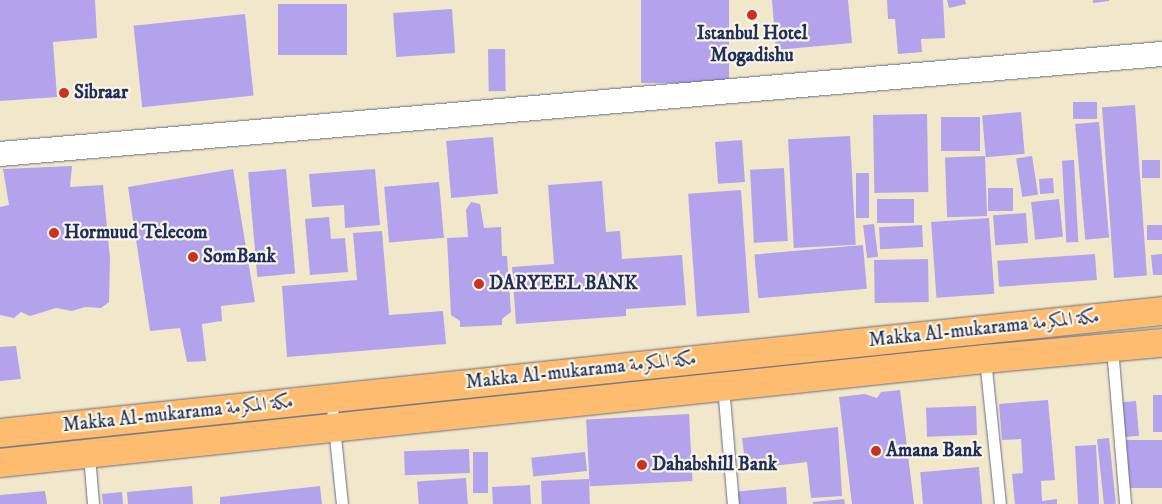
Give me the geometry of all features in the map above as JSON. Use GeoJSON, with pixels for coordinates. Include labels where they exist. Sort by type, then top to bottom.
{"type":"FeatureCollection","features":[{"type":"Feature","properties":{"kind":"highway","name":"Makka Al-mukarama مكة المكرمة"},"geometry":{"type":"LineString","coordinates":[[0,433],[1162,311]]}},
{"type":"Feature","properties":{"kind":"highway","name":"Makka Al-mukarama مكة المكرمة"},"geometry":{"type":"LineString","coordinates":[[0,463],[334,430],[986,358],[1162,343]]}},
{"type":"Feature","properties":{"kind":"street"},"geometry":{"type":"LineString","coordinates":[[0,154],[1162,54]]}},
{"type":"Feature","properties":{"kind":"lane"},"geometry":{"type":"LineString","coordinates":[[1112,348],[1125,504]]}},
{"type":"Feature","properties":{"kind":"lane"},"geometry":{"type":"LineString","coordinates":[[986,358],[1000,504]]}},
{"type":"Feature","properties":{"kind":"lane"},"geometry":{"type":"LineString","coordinates":[[723,386],[733,504]]}},
{"type":"Feature","properties":{"kind":"lane"},"geometry":{"type":"LineString","coordinates":[[332,398],[342,504]]}},
{"type":"Feature","properties":{"kind":"lane"},"geometry":{"type":"LineString","coordinates":[[89,455],[92,504]]}},
{"type":"Feature","properties":{"kind":"building"},"geometry":{"type":"Polygon","coordinates":[[[0,0],[95,0],[97,38],[53,42],[57,97],[0,101],[0,0]]]}},
{"type":"Feature","properties":{"kind":"building"},"geometry":{"type":"Polygon","coordinates":[[[641,0],[729,0],[729,83],[641,83],[641,0]]]}},
{"type":"Feature","properties":{"kind":"building"},"geometry":{"type":"Polygon","coordinates":[[[772,0],[848,0],[852,43],[776,50],[772,0]]]}},
{"type":"Feature","properties":{"kind":"building"},"geometry":{"type":"Polygon","coordinates":[[[887,0],[943,0],[945,38],[921,39],[922,52],[898,54],[895,19],[888,19],[887,0]]]}},
{"type":"Feature","properties":{"kind":"building"},"geometry":{"type":"Polygon","coordinates":[[[947,0],[965,0],[966,4],[949,8],[947,0]]]}},
{"type":"Feature","properties":{"kind":"building"},"geometry":{"type":"Polygon","coordinates":[[[1093,0],[1109,0],[1109,1],[1093,3],[1093,0]]]}},
{"type":"Feature","properties":{"kind":"building"},"geometry":{"type":"Polygon","coordinates":[[[278,4],[347,4],[347,55],[278,55],[278,4]]]}},
{"type":"Feature","properties":{"kind":"building"},"geometry":{"type":"Polygon","coordinates":[[[452,9],[455,53],[396,57],[393,13],[452,9]]]}},
{"type":"Feature","properties":{"kind":"building"},"geometry":{"type":"Polygon","coordinates":[[[245,14],[254,96],[142,107],[134,26],[245,14]]]}},
{"type":"Feature","properties":{"kind":"building"},"geometry":{"type":"Polygon","coordinates":[[[488,49],[505,49],[506,91],[489,91],[488,49]]]}},
{"type":"Feature","properties":{"kind":"building"},"geometry":{"type":"Polygon","coordinates":[[[1073,102],[1097,102],[1097,119],[1073,119],[1073,102]]]}},
{"type":"Feature","properties":{"kind":"building"},"geometry":{"type":"Polygon","coordinates":[[[1135,105],[1147,276],[1114,278],[1102,107],[1135,105]]]}},
{"type":"Feature","properties":{"kind":"building"},"geometry":{"type":"Polygon","coordinates":[[[1021,112],[1025,154],[986,157],[982,115],[1021,112]]]}},
{"type":"Feature","properties":{"kind":"building"},"geometry":{"type":"Polygon","coordinates":[[[927,114],[928,192],[874,193],[873,115],[927,114]]]}},
{"type":"Feature","properties":{"kind":"building"},"geometry":{"type":"Polygon","coordinates":[[[941,117],[980,117],[980,151],[941,151],[941,117]]]}},
{"type":"Feature","properties":{"kind":"building"},"geometry":{"type":"Polygon","coordinates":[[[1099,122],[1109,238],[1085,240],[1075,124],[1099,122]]]}},
{"type":"Feature","properties":{"kind":"building"},"geometry":{"type":"Polygon","coordinates":[[[850,136],[856,245],[794,248],[788,139],[850,136]]]}},
{"type":"Feature","properties":{"kind":"building"},"geometry":{"type":"Polygon","coordinates":[[[493,137],[498,194],[451,198],[446,141],[493,137]]]}},
{"type":"Feature","properties":{"kind":"building"},"geometry":{"type":"Polygon","coordinates":[[[742,140],[745,182],[718,184],[715,142],[742,140]]]}},
{"type":"Feature","properties":{"kind":"building"},"geometry":{"type":"Polygon","coordinates":[[[985,156],[987,216],[947,217],[945,157],[985,156]]]}},
{"type":"Feature","properties":{"kind":"building"},"geometry":{"type":"Polygon","coordinates":[[[1032,156],[1038,195],[1022,197],[1016,159],[1032,156]]]}},
{"type":"Feature","properties":{"kind":"building"},"geometry":{"type":"Polygon","coordinates":[[[1074,160],[1078,242],[1066,243],[1062,161],[1074,160]]]}},
{"type":"Feature","properties":{"kind":"building"},"geometry":{"type":"Polygon","coordinates":[[[1142,160],[1160,160],[1160,178],[1142,178],[1142,160]]]}},
{"type":"Feature","properties":{"kind":"building","name":"Hormuud Telecom"},"geometry":{"type":"Polygon","coordinates":[[[72,166],[70,187],[103,185],[110,259],[109,302],[101,308],[85,307],[72,311],[56,308],[30,316],[21,312],[14,318],[0,315],[0,207],[9,205],[3,169],[72,166]]]}},
{"type":"Feature","properties":{"kind":"building"},"geometry":{"type":"Polygon","coordinates":[[[784,168],[788,241],[754,243],[750,170],[784,168]]]}},
{"type":"Feature","properties":{"kind":"building","name":"SomBank"},"geometry":{"type":"Polygon","coordinates":[[[233,169],[255,302],[221,306],[222,321],[202,324],[206,361],[187,362],[180,328],[150,331],[128,187],[233,169]]]}},
{"type":"Feature","properties":{"kind":"building"},"geometry":{"type":"Polygon","coordinates":[[[286,169],[295,274],[257,277],[248,172],[286,169]]]}},
{"type":"Feature","properties":{"kind":"building"},"geometry":{"type":"Polygon","coordinates":[[[375,169],[380,225],[345,228],[344,205],[312,207],[309,174],[375,169]]]}},
{"type":"Feature","properties":{"kind":"building"},"geometry":{"type":"Polygon","coordinates":[[[856,173],[869,173],[869,218],[856,218],[856,173]]]}},
{"type":"Feature","properties":{"kind":"building"},"geometry":{"type":"Polygon","coordinates":[[[1053,178],[1054,193],[1040,194],[1039,179],[1053,178]]]}},
{"type":"Feature","properties":{"kind":"building"},"geometry":{"type":"Polygon","coordinates":[[[602,181],[606,232],[620,231],[622,259],[682,255],[686,305],[626,309],[626,316],[516,324],[512,267],[554,264],[548,185],[602,181]]]}},
{"type":"Feature","properties":{"kind":"building"},"geometry":{"type":"Polygon","coordinates":[[[439,182],[444,238],[389,243],[384,187],[439,182]]]}},
{"type":"Feature","properties":{"kind":"building"},"geometry":{"type":"Polygon","coordinates":[[[988,188],[1013,188],[1013,211],[988,211],[988,188]]]}},
{"type":"Feature","properties":{"kind":"building"},"geometry":{"type":"Polygon","coordinates":[[[741,190],[750,313],[697,316],[688,194],[741,190]]]}},
{"type":"Feature","properties":{"kind":"building"},"geometry":{"type":"Polygon","coordinates":[[[877,199],[914,199],[914,223],[877,223],[877,199]]]}},
{"type":"Feature","properties":{"kind":"building"},"geometry":{"type":"Polygon","coordinates":[[[1059,199],[1063,237],[1035,240],[1031,202],[1059,199]]]}},
{"type":"Feature","properties":{"kind":"building","name":"DARYEEL BANK"},"geometry":{"type":"Polygon","coordinates":[[[471,202],[480,204],[484,228],[501,227],[502,256],[507,256],[511,312],[502,319],[502,325],[460,327],[460,321],[451,315],[447,238],[468,237],[466,210],[471,202]]]}},
{"type":"Feature","properties":{"kind":"building"},"geometry":{"type":"Polygon","coordinates":[[[1026,213],[1028,243],[995,245],[993,215],[1026,213]]]}},
{"type":"Feature","properties":{"kind":"building"},"geometry":{"type":"Polygon","coordinates":[[[329,217],[331,239],[345,238],[348,272],[310,275],[305,219],[329,217]]]}},
{"type":"Feature","properties":{"kind":"building"},"geometry":{"type":"Polygon","coordinates":[[[989,218],[994,294],[936,298],[931,222],[989,218]]]}},
{"type":"Feature","properties":{"kind":"building"},"geometry":{"type":"Polygon","coordinates":[[[874,224],[878,257],[867,258],[863,225],[874,224]]]}},
{"type":"Feature","properties":{"kind":"building"},"geometry":{"type":"Polygon","coordinates":[[[922,225],[923,247],[880,249],[879,227],[922,225]]]}},
{"type":"Feature","properties":{"kind":"building"},"geometry":{"type":"Polygon","coordinates":[[[1147,225],[1162,225],[1162,240],[1147,240],[1147,225]]]}},
{"type":"Feature","properties":{"kind":"building"},"geometry":{"type":"Polygon","coordinates":[[[382,231],[389,315],[443,311],[446,344],[287,357],[282,286],[357,280],[353,233],[382,231]]]}},
{"type":"Feature","properties":{"kind":"building"},"geometry":{"type":"Polygon","coordinates":[[[863,245],[867,289],[758,298],[754,254],[863,245]]]}},
{"type":"Feature","properties":{"kind":"building"},"geometry":{"type":"Polygon","coordinates":[[[1095,254],[1097,280],[999,287],[997,261],[1095,254]]]}},
{"type":"Feature","properties":{"kind":"building"},"geometry":{"type":"Polygon","coordinates":[[[1162,254],[1162,275],[1153,275],[1151,255],[1162,254]]]}},
{"type":"Feature","properties":{"kind":"building"},"geometry":{"type":"Polygon","coordinates":[[[928,259],[929,302],[875,303],[874,260],[928,259]]]}},
{"type":"Feature","properties":{"kind":"building"},"geometry":{"type":"Polygon","coordinates":[[[16,346],[21,379],[0,381],[0,347],[16,346]]]}},
{"type":"Feature","properties":{"kind":"building","name":"Amana Bank"},"geometry":{"type":"Polygon","coordinates":[[[900,390],[914,504],[852,504],[839,397],[865,394],[877,398],[881,392],[900,390]]]}},
{"type":"Feature","properties":{"kind":"building"},"geometry":{"type":"Polygon","coordinates":[[[1153,395],[1162,395],[1162,432],[1153,432],[1153,395]]]}},
{"type":"Feature","properties":{"kind":"building"},"geometry":{"type":"Polygon","coordinates":[[[1048,400],[1055,480],[1041,481],[1042,501],[1057,499],[1057,504],[1015,504],[1012,474],[1023,473],[1021,439],[1002,440],[999,404],[1048,400]]]}},
{"type":"Feature","properties":{"kind":"building"},"geometry":{"type":"Polygon","coordinates":[[[1136,401],[1139,436],[1122,437],[1119,402],[1136,401]]]}},
{"type":"Feature","properties":{"kind":"building"},"geometry":{"type":"Polygon","coordinates":[[[976,406],[977,435],[927,437],[926,408],[976,406]]]}},
{"type":"Feature","properties":{"kind":"building","name":"Dahabshill Bank"},"geometry":{"type":"Polygon","coordinates":[[[689,414],[693,481],[590,486],[586,419],[689,414]]]}},
{"type":"Feature","properties":{"kind":"building"},"geometry":{"type":"Polygon","coordinates":[[[838,427],[842,496],[811,498],[807,462],[746,469],[742,438],[838,427]]]}},
{"type":"Feature","properties":{"kind":"building"},"geometry":{"type":"Polygon","coordinates":[[[1109,438],[1116,504],[1104,504],[1097,439],[1109,438]]]}},
{"type":"Feature","properties":{"kind":"building"},"geometry":{"type":"Polygon","coordinates":[[[1123,440],[1162,440],[1162,488],[1123,488],[1123,440]]]}},
{"type":"Feature","properties":{"kind":"building"},"geometry":{"type":"Polygon","coordinates":[[[1096,445],[1099,504],[1078,504],[1075,446],[1096,445]]]}},
{"type":"Feature","properties":{"kind":"building"},"geometry":{"type":"Polygon","coordinates":[[[469,449],[470,473],[405,475],[404,451],[469,449]]]}},
{"type":"Feature","properties":{"kind":"building"},"geometry":{"type":"Polygon","coordinates":[[[473,452],[488,452],[488,493],[473,493],[473,452]]]}},
{"type":"Feature","properties":{"kind":"building"},"geometry":{"type":"Polygon","coordinates":[[[585,452],[587,471],[533,477],[531,458],[585,452]]]}},
{"type":"Feature","properties":{"kind":"building"},"geometry":{"type":"Polygon","coordinates":[[[979,467],[982,504],[923,504],[920,472],[979,467]]]}},
{"type":"Feature","properties":{"kind":"building"},"geometry":{"type":"Polygon","coordinates":[[[466,478],[468,504],[419,504],[417,481],[466,478]]]}},
{"type":"Feature","properties":{"kind":"building"},"geometry":{"type":"Polygon","coordinates":[[[589,479],[590,504],[542,504],[541,481],[589,479]]]}},
{"type":"Feature","properties":{"kind":"building"},"geometry":{"type":"Polygon","coordinates":[[[530,485],[531,504],[493,504],[492,487],[530,485]]]}},
{"type":"Feature","properties":{"kind":"building"},"geometry":{"type":"Polygon","coordinates":[[[192,486],[193,504],[128,504],[127,492],[192,486]]]}},
{"type":"Feature","properties":{"kind":"building"},"geometry":{"type":"Polygon","coordinates":[[[320,486],[322,504],[220,504],[220,497],[320,486]]]}},
{"type":"Feature","properties":{"kind":"building"},"geometry":{"type":"Polygon","coordinates":[[[786,487],[787,504],[733,504],[732,492],[786,487]]]}},
{"type":"Feature","properties":{"kind":"building"},"geometry":{"type":"Polygon","coordinates":[[[45,491],[47,504],[0,504],[0,495],[45,491]]]}},
{"type":"Feature","properties":{"kind":"building"},"geometry":{"type":"Polygon","coordinates":[[[122,492],[123,504],[103,504],[102,494],[122,492]]]}},
{"type":"Feature","properties":{"kind":"building"},"geometry":{"type":"Polygon","coordinates":[[[844,499],[845,504],[813,504],[813,502],[844,499]]]}},
{"type":"Feature","properties":{"kind":"place","name":"Istanbul Hotel Mogadishu"},"geometry":{"type":"Point","coordinates":[752,15]}},
{"type":"Feature","properties":{"kind":"place","name":"Sibraar"},"geometry":{"type":"Point","coordinates":[64,93]}},
{"type":"Feature","properties":{"kind":"place","name":"Hormuud Telecom"},"geometry":{"type":"Point","coordinates":[54,233]}},
{"type":"Feature","properties":{"kind":"place","name":"SomBank"},"geometry":{"type":"Point","coordinates":[193,257]}},
{"type":"Feature","properties":{"kind":"place","name":"DARYEEL BANK"},"geometry":{"type":"Point","coordinates":[479,284]}},
{"type":"Feature","properties":{"kind":"place","name":"Amana Bank"},"geometry":{"type":"Point","coordinates":[876,451]}},
{"type":"Feature","properties":{"kind":"place","name":"Dahabshill Bank"},"geometry":{"type":"Point","coordinates":[642,465]}}]}
